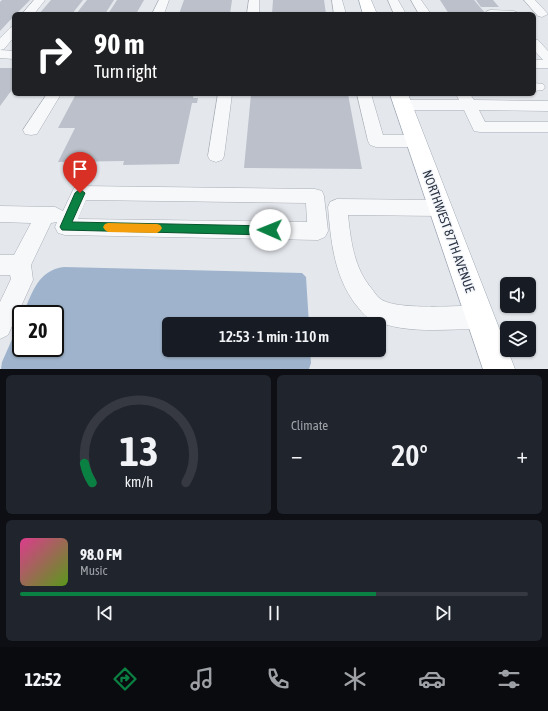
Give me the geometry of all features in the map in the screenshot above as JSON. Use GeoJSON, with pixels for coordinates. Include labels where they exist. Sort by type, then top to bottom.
{"type":"FeatureCollection","features":[{"type":"Feature","properties":{"kind":"main road"},"geometry":{"type":"LineString","coordinates":[[365,0],[369,12]]}},
{"type":"Feature","properties":{"kind":"main road","name":"NORTHWEST 87TH AVENUE"},"geometry":{"type":"LineString","coordinates":[[401,99],[499,369]]}},
{"type":"Feature","properties":{"kind":"street"},"geometry":{"type":"LineString","coordinates":[[30,12],[40,0]]}},
{"type":"Feature","properties":{"kind":"street"},"geometry":{"type":"LineString","coordinates":[[159,12],[164,0]]}},
{"type":"Feature","properties":{"kind":"street"},"geometry":{"type":"LineString","coordinates":[[253,12],[254,0]]}},
{"type":"Feature","properties":{"kind":"street"},"geometry":{"type":"LineString","coordinates":[[337,0],[340,12]]}},
{"type":"Feature","properties":{"kind":"street"},"geometry":{"type":"LineString","coordinates":[[393,0],[399,12]]}},
{"type":"Feature","properties":{"kind":"street"},"geometry":{"type":"LineString","coordinates":[[416,0],[424,12]]}},
{"type":"Feature","properties":{"kind":"street"},"geometry":{"type":"LineString","coordinates":[[529,0],[541,19]]}},
{"type":"Feature","properties":{"kind":"street"},"geometry":{"type":"LineString","coordinates":[[0,46],[12,32]]}},
{"type":"Feature","properties":{"kind":"street"},"geometry":{"type":"LineString","coordinates":[[540,45],[548,58]]}},
{"type":"Feature","properties":{"kind":"street"},"geometry":{"type":"LineString","coordinates":[[0,54],[12,55]]}},
{"type":"Feature","properties":{"kind":"street"},"geometry":{"type":"LineString","coordinates":[[536,64],[548,64]]}},
{"type":"Feature","properties":{"kind":"street"},"geometry":{"type":"LineString","coordinates":[[30,130],[53,96]]}},
{"type":"Feature","properties":{"kind":"street"},"geometry":{"type":"LineString","coordinates":[[216,156],[225,96]]}},
{"type":"Feature","properties":{"kind":"street"},"geometry":{"type":"LineString","coordinates":[[365,96],[376,141],[416,141]]}},
{"type":"Feature","properties":{"kind":"street"},"geometry":{"type":"LineString","coordinates":[[401,99],[466,100],[548,106]]}},
{"type":"Feature","properties":{"kind":"street"},"geometry":{"type":"LineString","coordinates":[[466,100],[480,127],[548,127]]}},
{"type":"Feature","properties":{"kind":"street"},"geometry":{"type":"LineString","coordinates":[[80,193],[315,196],[318,231],[65,227],[70,216],[80,193]]}},
{"type":"Feature","properties":{"kind":"street"},"geometry":{"type":"LineString","coordinates":[[441,208],[337,207],[341,241],[348,272],[362,295],[376,309],[407,317],[480,317]]}},
{"type":"Feature","properties":{"kind":"street"},"geometry":{"type":"LineString","coordinates":[[0,214],[70,216]]}},
{"type":"Feature","properties":{"kind":"street"},"geometry":{"type":"LineString","coordinates":[[0,327],[22,280],[10,265],[45,215]]}},
{"type":"Feature","properties":{"kind":"water"},"geometry":{"type":"Polygon","coordinates":[[[64,267],[302,273],[306,277],[309,317],[162,317],[162,357],[311,357],[311,363],[309,369],[1,369],[2,362],[12,339],[12,357],[64,357],[64,305],[27,305],[37,284],[48,273],[55,269],[64,267]]]}},
{"type":"Feature","properties":{"kind":"building"},"geometry":{"type":"Polygon","coordinates":[[[2,0],[30,0],[18,12],[12,12],[12,18],[0,31],[0,2],[2,0]]]}},
{"type":"Feature","properties":{"kind":"building"},"geometry":{"type":"Polygon","coordinates":[[[51,0],[83,0],[74,12],[41,12],[51,0]]]}},
{"type":"Feature","properties":{"kind":"building"},"geometry":{"type":"Polygon","coordinates":[[[87,0],[114,0],[106,12],[78,12],[87,0]]]}},
{"type":"Feature","properties":{"kind":"building"},"geometry":{"type":"Polygon","coordinates":[[[117,0],[144,0],[137,12],[109,12],[117,0]]]}},
{"type":"Feature","properties":{"kind":"building"},"geometry":{"type":"Polygon","coordinates":[[[184,0],[232,0],[230,12],[180,12],[184,0]]]}},
{"type":"Feature","properties":{"kind":"building"},"geometry":{"type":"Polygon","coordinates":[[[273,0],[324,0],[326,12],[272,12],[273,0]]]}},
{"type":"Feature","properties":{"kind":"building"},"geometry":{"type":"Polygon","coordinates":[[[440,0],[474,0],[484,12],[448,12],[440,0]]]}},
{"type":"Feature","properties":{"kind":"building"},"geometry":{"type":"Polygon","coordinates":[[[476,0],[493,0],[499,7],[481,7],[476,0]]]}},
{"type":"Feature","properties":{"kind":"building"},"geometry":{"type":"Polygon","coordinates":[[[0,68],[12,68],[12,90],[0,106],[0,68]]]}},
{"type":"Feature","properties":{"kind":"building"},"geometry":{"type":"Polygon","coordinates":[[[75,96],[194,96],[193,98],[198,98],[197,103],[192,103],[179,164],[123,165],[124,161],[58,162],[75,128],[58,128],[75,96]]]}},
{"type":"Feature","properties":{"kind":"building"},"geometry":{"type":"Polygon","coordinates":[[[251,96],[348,96],[362,169],[244,168],[251,96]]]}},
{"type":"Feature","properties":{"kind":"slow traffic"},"geometry":{"type":"LineString","coordinates":[[108,227],[157,228]]}},
{"type":"Feature","properties":{"kind":"route"},"geometry":{"type":"LineString","coordinates":[[80,193],[65,227],[270,230]]}}]}
